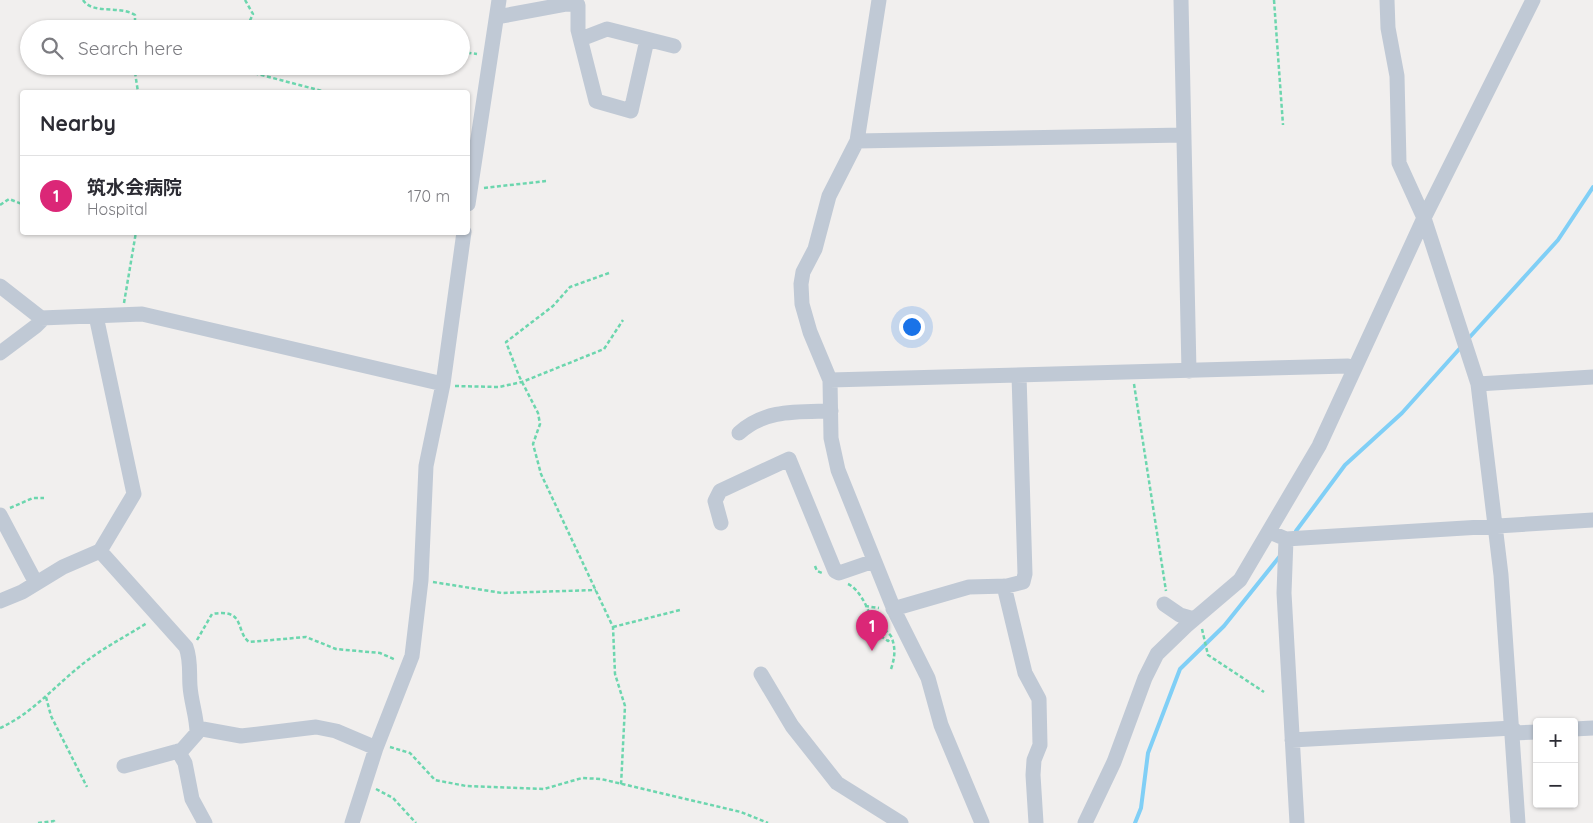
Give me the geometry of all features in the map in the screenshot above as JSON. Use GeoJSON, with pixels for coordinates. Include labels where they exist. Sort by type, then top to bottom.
{"type":"FeatureCollection","features":[{"type":"Feature","properties":{"kind":"street"},"geometry":{"type":"LineString","coordinates":[[470,185],[499,0]]}},
{"type":"Feature","properties":{"kind":"street"},"geometry":{"type":"LineString","coordinates":[[879,0],[857,141],[829,196],[816,249],[803,272],[800,284],[802,304],[810,332],[830,380],[831,438],[838,470],[893,609],[928,678],[941,724],[982,823]]}},
{"type":"Feature","properties":{"kind":"street"},"geometry":{"type":"LineString","coordinates":[[1181,0],[1189,371]]}},
{"type":"Feature","properties":{"kind":"street"},"geometry":{"type":"LineString","coordinates":[[1387,0],[1388,28],[1397,76],[1399,163],[1424,218],[1478,384],[1495,526],[1513,730],[1518,823]]}},
{"type":"Feature","properties":{"kind":"street"},"geometry":{"type":"LineString","coordinates":[[1085,823],[1114,762],[1145,678],[1157,654],[1195,618],[1240,580],[1319,446],[1424,218],[1533,0]]}},
{"type":"Feature","properties":{"kind":"street"},"geometry":{"type":"LineString","coordinates":[[497,17],[567,2],[578,5],[581,39],[596,101],[632,111],[647,40]]}},
{"type":"Feature","properties":{"kind":"street"},"geometry":{"type":"LineString","coordinates":[[581,39],[607,30],[674,46]]}},
{"type":"Feature","properties":{"kind":"street"},"geometry":{"type":"LineString","coordinates":[[857,141],[1184,135]]}},
{"type":"Feature","properties":{"kind":"street"},"geometry":{"type":"LineString","coordinates":[[352,823],[377,746],[412,656],[421,580],[426,466],[443,384],[464,235]]}},
{"type":"Feature","properties":{"kind":"street"},"geometry":{"type":"LineString","coordinates":[[0,286],[41,318],[142,314],[443,384]]}},
{"type":"Feature","properties":{"kind":"street"},"geometry":{"type":"LineString","coordinates":[[0,601],[22,592],[36,582],[100,551],[134,494],[96,316]]}},
{"type":"Feature","properties":{"kind":"street"},"geometry":{"type":"LineString","coordinates":[[0,353],[44,318]]}},
{"type":"Feature","properties":{"kind":"street"},"geometry":{"type":"LineString","coordinates":[[830,380],[1348,366]]}},
{"type":"Feature","properties":{"kind":"street"},"geometry":{"type":"LineString","coordinates":[[893,609],[969,587],[1004,586],[1023,582],[1025,574],[1018,375]]}},
{"type":"Feature","properties":{"kind":"street"},"geometry":{"type":"LineString","coordinates":[[1478,384],[1593,377]]}},
{"type":"Feature","properties":{"kind":"street"},"geometry":{"type":"LineString","coordinates":[[739,433],[751,422],[769,416],[831,411]]}},
{"type":"Feature","properties":{"kind":"street"},"geometry":{"type":"LineString","coordinates":[[721,523],[715,501],[720,492],[790,459],[835,571],[839,573],[874,561]]}},
{"type":"Feature","properties":{"kind":"street"},"geometry":{"type":"LineString","coordinates":[[4,512],[36,582]]}},
{"type":"Feature","properties":{"kind":"street"},"geometry":{"type":"LineString","coordinates":[[1270,532],[1286,539],[1593,520]]}},
{"type":"Feature","properties":{"kind":"street"},"geometry":{"type":"LineString","coordinates":[[1286,539],[1284,593],[1297,823]]}},
{"type":"Feature","properties":{"kind":"street"},"geometry":{"type":"LineString","coordinates":[[100,551],[186,647],[197,728],[197,733],[192,741],[178,751],[124,766]]}},
{"type":"Feature","properties":{"kind":"street"},"geometry":{"type":"LineString","coordinates":[[1004,586],[1025,673],[1039,699],[1040,745],[1034,760],[1033,775],[1036,823]]}},
{"type":"Feature","properties":{"kind":"street"},"geometry":{"type":"LineString","coordinates":[[1167,606],[1180,615],[1195,618]]}},
{"type":"Feature","properties":{"kind":"street"},"geometry":{"type":"LineString","coordinates":[[761,674],[792,726],[837,783],[901,823]]}},
{"type":"Feature","properties":{"kind":"street"},"geometry":{"type":"LineString","coordinates":[[197,728],[241,736],[316,727],[336,731],[377,746]]}},
{"type":"Feature","properties":{"kind":"street"},"geometry":{"type":"LineString","coordinates":[[1578,729],[1593,728]]}},
{"type":"Feature","properties":{"kind":"street"},"geometry":{"type":"LineString","coordinates":[[1292,740],[1513,730],[1533,732]]}},
{"type":"Feature","properties":{"kind":"street"},"geometry":{"type":"LineString","coordinates":[[178,751],[185,763],[192,799],[206,823]]}},
{"type":"Feature","properties":{"kind":"path"},"geometry":{"type":"LineString","coordinates":[[83,0],[89,6],[128,11],[134,16],[134,20]]}},
{"type":"Feature","properties":{"kind":"path"},"geometry":{"type":"LineString","coordinates":[[245,0],[253,14],[250,20]]}},
{"type":"Feature","properties":{"kind":"path"},"geometry":{"type":"LineString","coordinates":[[1274,0],[1283,125]]}},
{"type":"Feature","properties":{"kind":"path"},"geometry":{"type":"LineString","coordinates":[[135,75],[138,90]]}},
{"type":"Feature","properties":{"kind":"path"},"geometry":{"type":"LineString","coordinates":[[261,75],[318,90]]}},
{"type":"Feature","properties":{"kind":"path"},"geometry":{"type":"LineString","coordinates":[[470,197],[546,181]]}},
{"type":"Feature","properties":{"kind":"path"},"geometry":{"type":"LineString","coordinates":[[0,204],[9,199],[20,203]]}},
{"type":"Feature","properties":{"kind":"path"},"geometry":{"type":"LineString","coordinates":[[124,314],[136,235]]}},
{"type":"Feature","properties":{"kind":"path"},"geometry":{"type":"LineString","coordinates":[[609,273],[570,287],[553,306],[506,342],[522,382],[538,413],[540,424],[533,444],[541,474],[612,627],[615,674],[625,706],[622,785]]}},
{"type":"Feature","properties":{"kind":"path"},"geometry":{"type":"LineString","coordinates":[[443,384],[474,388],[499,387],[522,382],[604,350],[623,320]]}},
{"type":"Feature","properties":{"kind":"path"},"geometry":{"type":"LineString","coordinates":[[1132,372],[1167,606]]}},
{"type":"Feature","properties":{"kind":"path"},"geometry":{"type":"LineString","coordinates":[[4,512],[32,498],[44,498]]}},
{"type":"Feature","properties":{"kind":"path"},"geometry":{"type":"LineString","coordinates":[[815,566],[817,571],[824,574]]}},
{"type":"Feature","properties":{"kind":"path"},"geometry":{"type":"LineString","coordinates":[[421,580],[502,593],[596,590]]}},
{"type":"Feature","properties":{"kind":"path"},"geometry":{"type":"LineString","coordinates":[[846,584],[853,586],[860,597],[872,627]]}},
{"type":"Feature","properties":{"kind":"path"},"geometry":{"type":"LineString","coordinates":[[612,627],[680,610]]}},
{"type":"Feature","properties":{"kind":"path"},"geometry":{"type":"LineString","coordinates":[[188,653],[212,614],[220,613],[228,614],[236,619],[249,642],[306,637],[336,649],[386,655],[408,666]]}},
{"type":"Feature","properties":{"kind":"path"},"geometry":{"type":"LineString","coordinates":[[0,728],[12,722],[46,697],[80,666],[158,616]]}},
{"type":"Feature","properties":{"kind":"path"},"geometry":{"type":"LineString","coordinates":[[1195,618],[1208,655],[1264,692]]}},
{"type":"Feature","properties":{"kind":"path"},"geometry":{"type":"LineString","coordinates":[[891,669],[895,646],[892,638],[882,627],[868,629],[870,634],[888,641],[892,638]]}},
{"type":"Feature","properties":{"kind":"path"},"geometry":{"type":"LineString","coordinates":[[46,697],[51,716],[87,787]]}},
{"type":"Feature","properties":{"kind":"path"},"geometry":{"type":"LineString","coordinates":[[377,746],[410,753],[434,780],[466,786],[544,789],[582,778],[601,779],[741,812],[768,823]]}},
{"type":"Feature","properties":{"kind":"path"},"geometry":{"type":"LineString","coordinates":[[364,784],[394,798],[416,823]]}},
{"type":"Feature","properties":{"kind":"path"},"geometry":{"type":"LineString","coordinates":[[38,823],[55,823]]}},
{"type":"Feature","properties":{"kind":"waterway"},"geometry":{"type":"LineString","coordinates":[[1468,339],[1558,240],[1593,187]]}},
{"type":"Feature","properties":{"kind":"waterway"},"geometry":{"type":"LineString","coordinates":[[1296,534],[1296,531],[1345,465],[1402,413],[1462,346]]}},
{"type":"Feature","properties":{"kind":"waterway"},"geometry":{"type":"LineString","coordinates":[[1135,823],[1141,808],[1148,753],[1180,669],[1224,626],[1280,556]]}},
{"type":"Feature","properties":{"kind":"place","name":"筑水会病院"},"geometry":{"type":"Point","coordinates":[872,651]}}]}
